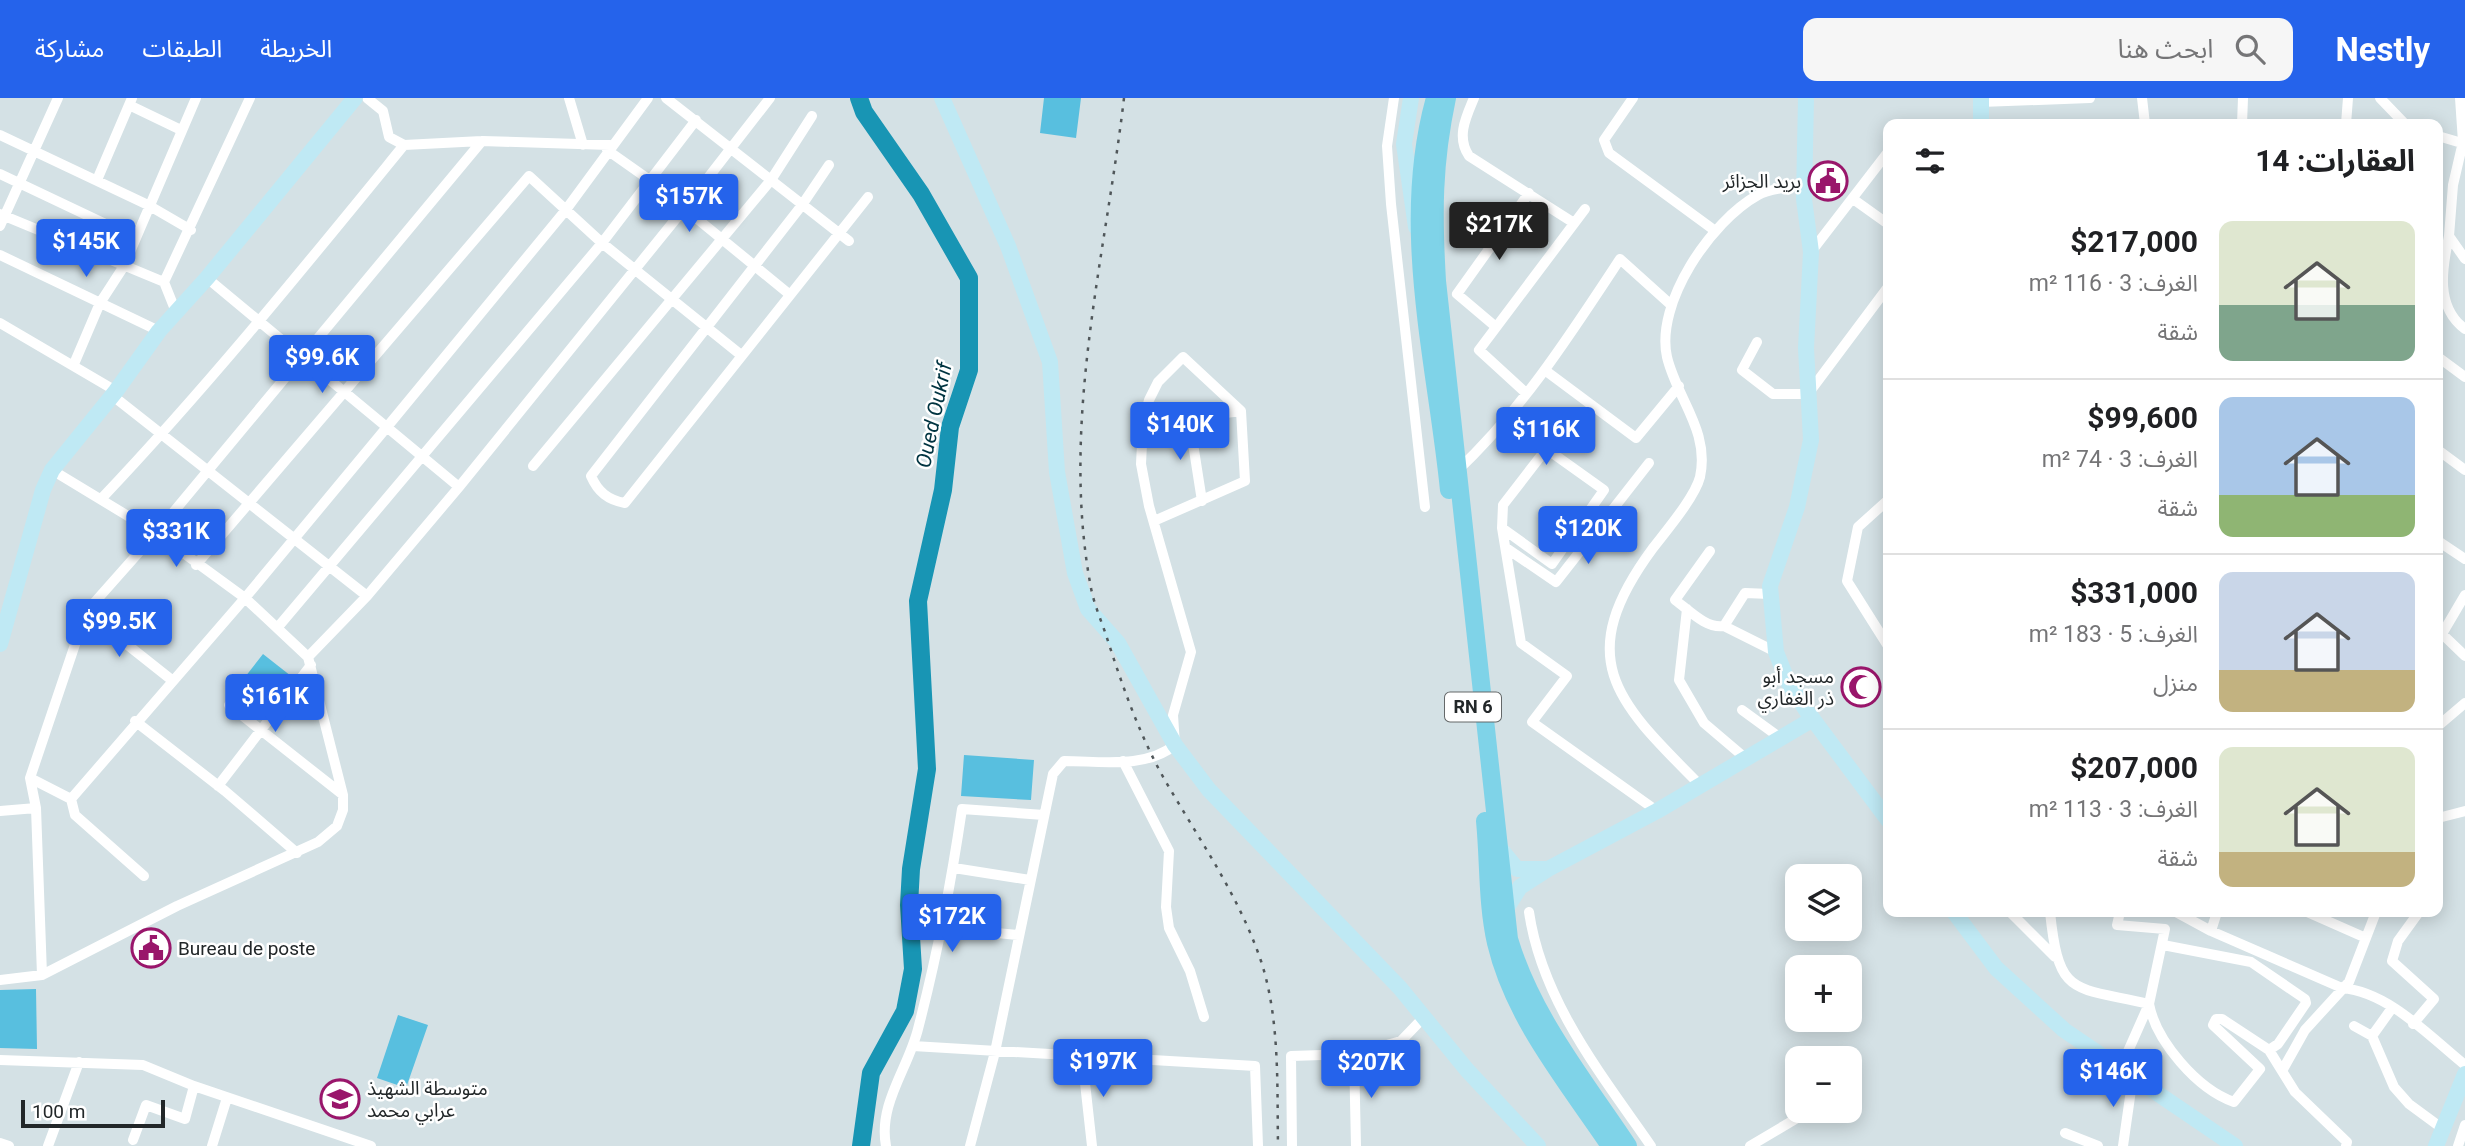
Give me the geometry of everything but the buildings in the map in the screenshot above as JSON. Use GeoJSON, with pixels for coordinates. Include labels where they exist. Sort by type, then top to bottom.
{"type":"FeatureCollection","features":[{"type":"Feature","properties":{"kind":"main road","name":"RN 6"},"geometry":{"type":"LineString","coordinates":[[1435,98],[1428,122],[1419,178],[1418,239],[1453,467],[1506,878],[1509,939],[1520,973],[1541,1014],[1628,1146]]}},
{"type":"Feature","properties":{"kind":"main road","name":"RN 6"},"geometry":{"type":"LineString","coordinates":[[1447,98],[1438,139],[1433,189],[1437,281],[1453,467],[1499,847],[1506,878],[1496,943],[1512,992],[1539,1041],[1610,1146]]}},
{"type":"Feature","properties":{"kind":"street"},"geometry":{"type":"LineString","coordinates":[[58,98],[21,183],[2,219],[164,282],[176,312]]}},
{"type":"Feature","properties":{"kind":"street"},"geometry":{"type":"LineString","coordinates":[[74,364],[100,303],[124,267],[148,205],[196,98]]}},
{"type":"Feature","properties":{"kind":"street"},"geometry":{"type":"LineString","coordinates":[[164,282],[191,230],[250,98]]}},
{"type":"Feature","properties":{"kind":"street"},"geometry":{"type":"LineString","coordinates":[[0,644],[43,490],[52,470],[115,394],[159,331],[207,278],[355,98]]}},
{"type":"Feature","properties":{"kind":"street"},"geometry":{"type":"LineString","coordinates":[[367,98],[383,111],[389,138],[404,145],[482,141],[608,148],[789,294]]}},
{"type":"Feature","properties":{"kind":"street"},"geometry":{"type":"LineString","coordinates":[[569,98],[583,145]]}},
{"type":"Feature","properties":{"kind":"street"},"geometry":{"type":"LineString","coordinates":[[71,799],[245,598],[565,211],[608,148],[648,98]]}},
{"type":"Feature","properties":{"kind":"street"},"geometry":{"type":"LineString","coordinates":[[666,98],[845,236]]}},
{"type":"Feature","properties":{"kind":"street"},"geometry":{"type":"LineString","coordinates":[[218,786],[310,661],[459,487],[684,210],[770,98]]}},
{"type":"Feature","properties":{"kind":"street"},"geometry":{"type":"LineString","coordinates":[[942,98],[1008,246],[1050,362],[1057,472],[1075,573],[1088,609],[1118,643],[1171,748],[1391,978],[1538,1146]]}},
{"type":"Feature","properties":{"kind":"street"},"geometry":{"type":"LineString","coordinates":[[1394,98],[1387,146],[1425,507]]}},
{"type":"Feature","properties":{"kind":"street"},"geometry":{"type":"LineString","coordinates":[[1412,98],[1438,139]]}},
{"type":"Feature","properties":{"kind":"street"},"geometry":{"type":"LineString","coordinates":[[1412,98],[1404,144],[1418,239]]}},
{"type":"Feature","properties":{"kind":"street"},"geometry":{"type":"LineString","coordinates":[[1474,98],[1463,126],[1462,147],[1469,156],[1574,223]]}},
{"type":"Feature","properties":{"kind":"street"},"geometry":{"type":"LineString","coordinates":[[1633,98],[1604,141],[1609,153],[1714,230]]}},
{"type":"Feature","properties":{"kind":"street"},"geometry":{"type":"LineString","coordinates":[[1806,98],[1804,184],[1811,252],[1806,348],[1811,440],[1807,469],[1770,594],[1776,652],[1787,680],[1883,813]]}},
{"type":"Feature","properties":{"kind":"street"},"geometry":{"type":"LineString","coordinates":[[1981,119],[1981,100],[2091,98]]}},
{"type":"Feature","properties":{"kind":"street"},"geometry":{"type":"LineString","coordinates":[[2142,98],[2144,119]]}},
{"type":"Feature","properties":{"kind":"street"},"geometry":{"type":"LineString","coordinates":[[2242,119],[2243,98]]}},
{"type":"Feature","properties":{"kind":"street"},"geometry":{"type":"LineString","coordinates":[[2347,119],[2348,98]]}},
{"type":"Feature","properties":{"kind":"street"},"geometry":{"type":"LineString","coordinates":[[2380,98],[2399,119]]}},
{"type":"Feature","properties":{"kind":"street"},"geometry":{"type":"LineString","coordinates":[[2460,98],[2464,143],[2453,185],[2449,236],[2443,264],[2443,293],[2452,320],[2465,329]]}},
{"type":"Feature","properties":{"kind":"street"},"geometry":{"type":"LineString","coordinates":[[97,180],[131,102],[181,130]]}},
{"type":"Feature","properties":{"kind":"street"},"geometry":{"type":"LineString","coordinates":[[533,467],[771,180],[812,116]]}},
{"type":"Feature","properties":{"kind":"street"},"geometry":{"type":"LineString","coordinates":[[278,627],[421,454],[602,243],[696,120]]}},
{"type":"Feature","properties":{"kind":"street"},"geometry":{"type":"LineString","coordinates":[[0,135],[148,205],[191,230]]}},
{"type":"Feature","properties":{"kind":"street"},"geometry":{"type":"LineString","coordinates":[[2443,137],[2464,143]]}},
{"type":"Feature","properties":{"kind":"street"},"geometry":{"type":"LineString","coordinates":[[42,975],[36,808],[30,778],[86,612],[156,533],[482,141]]}},
{"type":"Feature","properties":{"kind":"street"},"geometry":{"type":"LineString","coordinates":[[102,498],[163,434],[260,321],[404,145]]}},
{"type":"Feature","properties":{"kind":"street"},"geometry":{"type":"LineString","coordinates":[[1811,252],[1883,159]]}},
{"type":"Feature","properties":{"kind":"street"},"geometry":{"type":"LineString","coordinates":[[830,164],[802,205],[591,476],[596,489],[613,501],[625,503],[789,294],[845,236],[868,197]]}},
{"type":"Feature","properties":{"kind":"street"},"geometry":{"type":"LineString","coordinates":[[0,174],[135,238]]}},
{"type":"Feature","properties":{"kind":"street"},"geometry":{"type":"LineString","coordinates":[[195,565],[529,176],[602,243],[741,355]]}},
{"type":"Feature","properties":{"kind":"street"},"geometry":{"type":"LineString","coordinates":[[1700,785],[1628,708],[1612,671],[1608,645],[1616,606],[1699,480],[1703,450],[1667,358],[1664,328],[1670,304],[1714,230],[1735,210],[1761,194],[1804,184]]}},
{"type":"Feature","properties":{"kind":"street"},"geometry":{"type":"LineString","coordinates":[[1496,327],[1457,294],[1529,193]]}},
{"type":"Feature","properties":{"kind":"street"},"geometry":{"type":"LineString","coordinates":[[1853,199],[1883,220]]}},
{"type":"Feature","properties":{"kind":"street"},"geometry":{"type":"LineString","coordinates":[[1526,393],[1479,350],[1585,209]]}},
{"type":"Feature","properties":{"kind":"street"},"geometry":{"type":"LineString","coordinates":[[2449,236],[2465,258]]}},
{"type":"Feature","properties":{"kind":"street"},"geometry":{"type":"LineString","coordinates":[[0,255],[159,331]]}},
{"type":"Feature","properties":{"kind":"street"},"geometry":{"type":"LineString","coordinates":[[1453,467],[1506,420],[1546,371],[1619,260],[1670,304]]}},
{"type":"Feature","properties":{"kind":"street"},"geometry":{"type":"LineString","coordinates":[[207,278],[459,487]]}},
{"type":"Feature","properties":{"kind":"street"},"geometry":{"type":"LineString","coordinates":[[1808,394],[1883,294]]}},
{"type":"Feature","properties":{"kind":"street"},"geometry":{"type":"LineString","coordinates":[[1403,304],[1426,303]]}},
{"type":"Feature","properties":{"kind":"street"},"geometry":{"type":"LineString","coordinates":[[0,323],[74,364],[115,394],[367,596]]}},
{"type":"Feature","properties":{"kind":"street"},"geometry":{"type":"LineString","coordinates":[[1757,342],[1742,370],[1773,394],[1808,394]]}},
{"type":"Feature","properties":{"kind":"street"},"geometry":{"type":"LineString","coordinates":[[970,1146],[995,1052],[1053,774],[1064,761],[1139,761],[1159,758],[1171,748],[1173,715],[1191,652],[1154,521],[1142,464],[1143,424],[1158,382],[1183,357],[1241,411],[1245,481],[1154,521]]}},
{"type":"Feature","properties":{"kind":"street"},"geometry":{"type":"LineString","coordinates":[[2443,361],[2465,377]]}},
{"type":"Feature","properties":{"kind":"street"},"geometry":{"type":"LineString","coordinates":[[1546,371],[1636,438],[1679,386]]}},
{"type":"Feature","properties":{"kind":"street"},"geometry":{"type":"LineString","coordinates":[[1143,424],[1241,411]]}},
{"type":"Feature","properties":{"kind":"street"},"geometry":{"type":"LineString","coordinates":[[1189,418],[1202,501]]}},
{"type":"Feature","properties":{"kind":"street"},"geometry":{"type":"LineString","coordinates":[[1502,528],[1552,564],[1604,490],[1506,420]]}},
{"type":"Feature","properties":{"kind":"street"},"geometry":{"type":"LineString","coordinates":[[1547,448],[1503,505],[1502,528],[1521,643],[1567,676],[1532,722],[1657,811]]}},
{"type":"Feature","properties":{"kind":"street"},"geometry":{"type":"LineString","coordinates":[[2443,454],[2465,470]]}},
{"type":"Feature","properties":{"kind":"street"},"geometry":{"type":"LineString","coordinates":[[1506,548],[1556,582],[1649,463]]}},
{"type":"Feature","properties":{"kind":"street"},"geometry":{"type":"LineString","coordinates":[[0,980],[42,975],[177,906],[297,853],[318,842],[337,826],[343,810],[343,795],[310,661],[278,627],[245,598],[195,565],[156,533],[52,470]]}},
{"type":"Feature","properties":{"kind":"street"},"geometry":{"type":"LineString","coordinates":[[1883,504],[1858,527],[1847,581],[1883,638]]}},
{"type":"Feature","properties":{"kind":"street"},"geometry":{"type":"LineString","coordinates":[[2443,544],[2465,559]]}},
{"type":"Feature","properties":{"kind":"street"},"geometry":{"type":"LineString","coordinates":[[1710,551],[1675,600],[1716,628],[1724,626],[1776,652]]}},
{"type":"Feature","properties":{"kind":"street"},"geometry":{"type":"LineString","coordinates":[[1724,626],[1745,593],[1770,594]]}},
{"type":"Feature","properties":{"kind":"street"},"geometry":{"type":"LineString","coordinates":[[2443,628],[2465,595]]}},
{"type":"Feature","properties":{"kind":"street"},"geometry":{"type":"LineString","coordinates":[[1687,609],[1679,680],[1704,723],[1744,757]]}},
{"type":"Feature","properties":{"kind":"street"},"geometry":{"type":"LineString","coordinates":[[86,612],[173,681]]}},
{"type":"Feature","properties":{"kind":"street"},"geometry":{"type":"LineString","coordinates":[[2443,635],[2465,656]]}},
{"type":"Feature","properties":{"kind":"street"},"geometry":{"type":"LineString","coordinates":[[2443,722],[2465,703]]}},
{"type":"Feature","properties":{"kind":"street"},"geometry":{"type":"LineString","coordinates":[[229,705],[343,795]]}},
{"type":"Feature","properties":{"kind":"street"},"geometry":{"type":"LineString","coordinates":[[1742,710],[1779,737]]}},
{"type":"Feature","properties":{"kind":"street"},"geometry":{"type":"LineString","coordinates":[[1506,878],[1548,869],[1657,811],[1744,757],[1813,719]]}},
{"type":"Feature","properties":{"kind":"street"},"geometry":{"type":"LineString","coordinates":[[135,722],[218,786],[297,853]]}},
{"type":"Feature","properties":{"kind":"street"},"geometry":{"type":"LineString","coordinates":[[1124,761],[1169,851],[1166,907],[1169,928],[1190,971],[1204,1017]]}},
{"type":"Feature","properties":{"kind":"street"},"geometry":{"type":"LineString","coordinates":[[30,778],[71,799],[75,815],[144,876]]}},
{"type":"Feature","properties":{"kind":"street"},"geometry":{"type":"LineString","coordinates":[[0,811],[36,808]]}},
{"type":"Feature","properties":{"kind":"street"},"geometry":{"type":"LineString","coordinates":[[886,1146],[883,1130],[887,1107],[913,1046],[944,928],[962,809],[1044,815]]}},
{"type":"Feature","properties":{"kind":"street"},"geometry":{"type":"LineString","coordinates":[[2443,817],[2465,811]]}},
{"type":"Feature","properties":{"kind":"street"},"geometry":{"type":"LineString","coordinates":[[954,869],[1030,880]]}},
{"type":"Feature","properties":{"kind":"street"},"geometry":{"type":"LineString","coordinates":[[1529,912],[1534,943],[1575,1038],[1651,1146]]}},
{"type":"Feature","properties":{"kind":"street"},"geometry":{"type":"LineString","coordinates":[[1958,917],[1996,968],[2018,992],[2064,1030],[2235,1146]]}},
{"type":"Feature","properties":{"kind":"street"},"geometry":{"type":"LineString","coordinates":[[2015,917],[2055,957],[2068,982],[2080,988],[2149,1004]]}},
{"type":"Feature","properties":{"kind":"street"},"geometry":{"type":"LineString","coordinates":[[2051,917],[2055,957]]}},
{"type":"Feature","properties":{"kind":"street"},"geometry":{"type":"LineString","coordinates":[[2119,917],[2117,925],[2165,929],[2149,1004],[2127,1072],[2123,1146]]}},
{"type":"Feature","properties":{"kind":"street"},"geometry":{"type":"LineString","coordinates":[[2185,917],[2211,931],[2343,988],[2360,990],[2392,1008],[2465,1065]]}},
{"type":"Feature","properties":{"kind":"street"},"geometry":{"type":"LineString","coordinates":[[2211,931],[2215,917]]}},
{"type":"Feature","properties":{"kind":"street"},"geometry":{"type":"LineString","coordinates":[[2318,917],[2366,938]]}},
{"type":"Feature","properties":{"kind":"street"},"geometry":{"type":"LineString","coordinates":[[2282,1071],[2305,1030],[2349,982],[2374,917]]}},
{"type":"Feature","properties":{"kind":"street"},"geometry":{"type":"LineString","coordinates":[[2413,1024],[2434,999],[2392,961],[2398,941],[2415,917]]}},
{"type":"Feature","properties":{"kind":"street"},"geometry":{"type":"LineString","coordinates":[[944,928],[1018,935]]}},
{"type":"Feature","properties":{"kind":"street"},"geometry":{"type":"LineString","coordinates":[[2163,945],[2251,962],[2305,999],[2306,1003],[2278,1044],[2269,1050]]}},
{"type":"Feature","properties":{"kind":"street"},"geometry":{"type":"LineString","coordinates":[[2149,1004],[2153,1023],[2167,1046],[2186,1068],[2230,1101],[2238,1100],[2260,1069],[2213,1026],[2214,1022],[2222,1018],[2269,1050],[2295,1092],[2338,1130],[2347,1142],[2346,1146]]}},
{"type":"Feature","properties":{"kind":"street"},"geometry":{"type":"LineString","coordinates":[[2372,1036],[2392,1008]]}},
{"type":"Feature","properties":{"kind":"street"},"geometry":{"type":"LineString","coordinates":[[1292,1146],[1291,1056],[1354,1054],[1401,1041],[1424,1017]]}},
{"type":"Feature","properties":{"kind":"street"},"geometry":{"type":"LineString","coordinates":[[2354,1026],[2372,1036],[2394,1087],[2409,1104],[2443,1129]]}},
{"type":"Feature","properties":{"kind":"street"},"geometry":{"type":"LineString","coordinates":[[913,1046],[1255,1066],[1258,1146]]}},
{"type":"Feature","properties":{"kind":"street"},"geometry":{"type":"LineString","coordinates":[[1354,1054],[1356,1146]]}},
{"type":"Feature","properties":{"kind":"street"},"geometry":{"type":"LineString","coordinates":[[1082,1056],[1093,1146]]}},
{"type":"Feature","properties":{"kind":"street"},"geometry":{"type":"LineString","coordinates":[[0,1060],[143,1065],[351,1143],[372,1146]]}},
{"type":"Feature","properties":{"kind":"street"},"geometry":{"type":"LineString","coordinates":[[48,1146],[79,1062]]}},
{"type":"Feature","properties":{"kind":"street"},"geometry":{"type":"LineString","coordinates":[[2436,1146],[2465,1074]]}},
{"type":"Feature","properties":{"kind":"street"},"geometry":{"type":"LineString","coordinates":[[133,1140],[146,1105],[185,1119],[194,1086]]}},
{"type":"Feature","properties":{"kind":"street"},"geometry":{"type":"LineString","coordinates":[[212,1146],[227,1098]]}},
{"type":"Feature","properties":{"kind":"street"},"geometry":{"type":"LineString","coordinates":[[1750,1146],[1789,1123]]}},
{"type":"Feature","properties":{"kind":"street"},"geometry":{"type":"LineString","coordinates":[[2458,1146],[2465,1125]]}},
{"type":"Feature","properties":{"kind":"street"},"geometry":{"type":"LineString","coordinates":[[2066,1133],[2098,1146]]}},
{"type":"Feature","properties":{"kind":"street"},"geometry":{"type":"LineString","coordinates":[[0,1143],[9,1146]]}},
{"type":"Feature","properties":{"kind":"shaded area"},"geometry":{"type":"Polygon","coordinates":[[[1044,98],[1081,98],[1076,138],[1040,133],[1044,98]]]}},
{"type":"Feature","properties":{"kind":"shaded area"},"geometry":{"type":"Polygon","coordinates":[[[263,654],[291,676],[259,717],[231,695],[263,654]]]}},
{"type":"Feature","properties":{"kind":"shaded area"},"geometry":{"type":"Polygon","coordinates":[[[964,755],[1034,760],[1031,800],[961,796],[964,755]]]}},
{"type":"Feature","properties":{"kind":"shaded area"},"geometry":{"type":"Polygon","coordinates":[[[36,989],[37,1049],[0,1048],[0,990],[36,989]]]}},
{"type":"Feature","properties":{"kind":"shaded area"},"geometry":{"type":"Polygon","coordinates":[[[398,1015],[428,1025],[406,1088],[377,1078],[398,1015]]]}},
{"type":"Feature","properties":{"kind":"waterway","name":"Oued Oukrif"},"geometry":{"type":"LineString","coordinates":[[859,98],[864,112],[921,194],[969,278],[969,370],[950,427],[943,490],[918,601],[927,769],[911,869],[909,905],[913,969],[905,1011],[871,1073],[861,1146]]}},
{"type":"Feature","properties":{"kind":"railway"},"geometry":{"type":"LineString","coordinates":[[1124,98],[1097,281],[1083,404],[1080,465],[1083,527],[1091,588],[1125,692],[1148,747],[1230,891],[1261,961],[1272,1006],[1278,1146]]}},
{"type":"Feature","properties":{"kind":"place","name":"بريد الجزائر"},"geometry":{"type":"Point","coordinates":[1828,181]}},
{"type":"Feature","properties":{"kind":"place","name":"مسجد أبو ذر الغفاري"},"geometry":{"type":"Point","coordinates":[1861,687]}},
{"type":"Feature","properties":{"kind":"place","name":"Bureau de poste"},"geometry":{"type":"Point","coordinates":[151,948]}},
{"type":"Feature","properties":{"kind":"place","name":"متوسطة الشهيذ عرابي محمد"},"geometry":{"type":"Point","coordinates":[340,1099]}}]}
